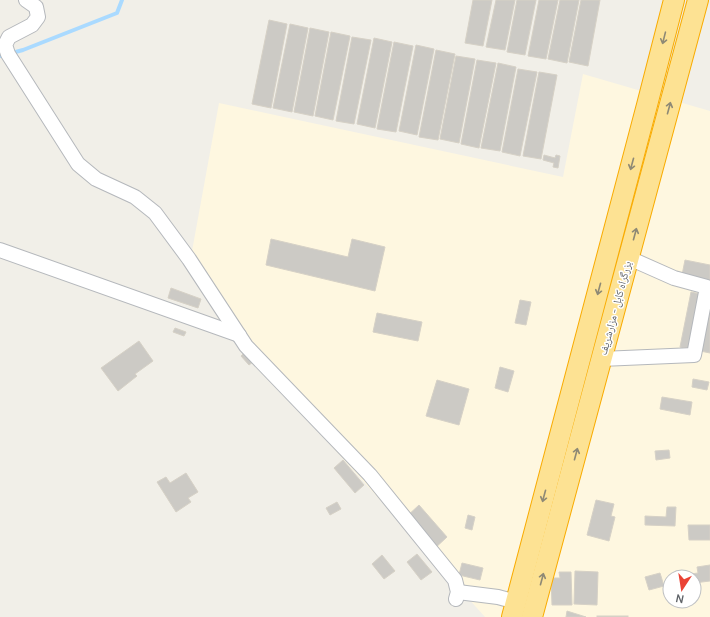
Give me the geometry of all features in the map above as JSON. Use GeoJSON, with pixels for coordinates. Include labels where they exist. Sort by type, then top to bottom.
{"type":"FeatureCollection","features":[{"type":"Feature","properties":{"kind":"highway","name":"بزرگراه کابل - مزارشریف"},"geometry":{"type":"LineString","coordinates":[[514,610],[648,105],[674,0]]}},
{"type":"Feature","properties":{"kind":"highway","name":"بزرگراه کابل - مزارشریف"},"geometry":{"type":"LineString","coordinates":[[532,617],[698,0]]}},
{"type":"Feature","properties":{"kind":"lane"},"geometry":{"type":"LineString","coordinates":[[26,0],[36,8],[38,17],[32,25],[9,37],[5,45],[8,54],[78,164],[96,180],[135,197],[155,213],[189,259],[246,346],[370,475],[455,580],[457,596],[498,597],[514,610]]}},
{"type":"Feature","properties":{"kind":"lane"},"geometry":{"type":"LineString","coordinates":[[0,250],[239,335]]}},
{"type":"Feature","properties":{"kind":"lane"},"geometry":{"type":"LineString","coordinates":[[601,359],[694,355],[707,287],[674,278],[628,258]]}},
{"type":"Feature","properties":{"kind":"shaded area"},"geometry":{"type":"Polygon","coordinates":[[[583,74],[710,111],[710,617],[485,617],[292,402],[192,251],[219,103],[563,177],[583,74]]]}},
{"type":"Feature","properties":{"kind":"building"},"geometry":{"type":"Polygon","coordinates":[[[473,0],[492,0],[483,46],[465,43],[473,0]]]}},
{"type":"Feature","properties":{"kind":"building"},"geometry":{"type":"Polygon","coordinates":[[[496,0],[515,0],[505,50],[486,47],[496,0]]]}},
{"type":"Feature","properties":{"kind":"building"},"geometry":{"type":"Polygon","coordinates":[[[517,0],[536,0],[525,55],[507,52],[517,0]]]}},
{"type":"Feature","properties":{"kind":"building"},"geometry":{"type":"Polygon","coordinates":[[[539,0],[558,0],[546,59],[528,56],[539,0]]]}},
{"type":"Feature","properties":{"kind":"building"},"geometry":{"type":"Polygon","coordinates":[[[560,0],[579,0],[567,63],[548,59],[560,0]]]}},
{"type":"Feature","properties":{"kind":"building"},"geometry":{"type":"Polygon","coordinates":[[[581,0],[600,0],[588,66],[569,62],[581,0]]]}},
{"type":"Feature","properties":{"kind":"building"},"geometry":{"type":"Polygon","coordinates":[[[269,20],[287,24],[271,108],[252,104],[269,20]]]}},
{"type":"Feature","properties":{"kind":"building"},"geometry":{"type":"Polygon","coordinates":[[[290,24],[308,28],[292,112],[273,108],[290,24]]]}},
{"type":"Feature","properties":{"kind":"building"},"geometry":{"type":"Polygon","coordinates":[[[310,28],[329,32],[313,116],[294,112],[310,28]]]}},
{"type":"Feature","properties":{"kind":"building"},"geometry":{"type":"Polygon","coordinates":[[[331,32],[350,36],[333,120],[315,116],[331,32]]]}},
{"type":"Feature","properties":{"kind":"building"},"geometry":{"type":"Polygon","coordinates":[[[352,37],[371,40],[354,124],[336,121],[352,37]]]}},
{"type":"Feature","properties":{"kind":"building"},"geometry":{"type":"Polygon","coordinates":[[[374,38],[392,42],[375,128],[357,124],[374,38]]]}},
{"type":"Feature","properties":{"kind":"building"},"geometry":{"type":"Polygon","coordinates":[[[394,42],[413,46],[396,132],[377,129],[394,42]]]}},
{"type":"Feature","properties":{"kind":"building"},"geometry":{"type":"Polygon","coordinates":[[[416,45],[434,49],[417,135],[399,131],[416,45]]]}},
{"type":"Feature","properties":{"kind":"building"},"geometry":{"type":"Polygon","coordinates":[[[436,50],[455,54],[438,140],[419,137],[436,50]]]}},
{"type":"Feature","properties":{"kind":"building"},"geometry":{"type":"Polygon","coordinates":[[[456,56],[475,59],[459,143],[440,139],[456,56]]]}},
{"type":"Feature","properties":{"kind":"building"},"geometry":{"type":"Polygon","coordinates":[[[477,60],[496,63],[479,148],[461,144],[477,60]]]}},
{"type":"Feature","properties":{"kind":"building"},"geometry":{"type":"Polygon","coordinates":[[[498,63],[516,67],[500,151],[481,148],[498,63]]]}},
{"type":"Feature","properties":{"kind":"building"},"geometry":{"type":"Polygon","coordinates":[[[518,69],[537,72],[520,156],[502,152],[518,69]]]}},
{"type":"Feature","properties":{"kind":"building"},"geometry":{"type":"Polygon","coordinates":[[[539,72],[557,75],[541,159],[523,156],[539,72]]]}},
{"type":"Feature","properties":{"kind":"building"},"geometry":{"type":"Polygon","coordinates":[[[544,155],[555,158],[556,155],[560,156],[558,168],[553,167],[554,163],[543,160],[544,155]]]}},
{"type":"Feature","properties":{"kind":"building"},"geometry":{"type":"Polygon","coordinates":[[[271,239],[348,257],[352,239],[385,247],[375,291],[266,265],[271,239]]]}},
{"type":"Feature","properties":{"kind":"building"},"geometry":{"type":"Polygon","coordinates":[[[685,260],[710,265],[710,280],[682,275],[685,260]]]}},
{"type":"Feature","properties":{"kind":"building"},"geometry":{"type":"Polygon","coordinates":[[[171,288],[201,299],[198,308],[168,298],[171,288]]]}},
{"type":"Feature","properties":{"kind":"building"},"geometry":{"type":"Polygon","coordinates":[[[691,292],[710,296],[710,353],[680,347],[691,292]]]}},
{"type":"Feature","properties":{"kind":"building"},"geometry":{"type":"Polygon","coordinates":[[[520,300],[531,302],[526,325],[515,323],[520,300]]]}},
{"type":"Feature","properties":{"kind":"building"},"geometry":{"type":"Polygon","coordinates":[[[377,313],[422,322],[418,341],[373,332],[377,313]]]}},
{"type":"Feature","properties":{"kind":"building"},"geometry":{"type":"Polygon","coordinates":[[[175,328],[186,332],[184,336],[173,332],[175,328]]]}},
{"type":"Feature","properties":{"kind":"building"},"geometry":{"type":"Polygon","coordinates":[[[139,341],[153,361],[135,374],[137,376],[118,391],[101,368],[139,341]]]}},
{"type":"Feature","properties":{"kind":"building"},"geometry":{"type":"Polygon","coordinates":[[[245,352],[253,362],[249,365],[241,356],[245,352]]]}},
{"type":"Feature","properties":{"kind":"building"},"geometry":{"type":"Polygon","coordinates":[[[500,367],[514,371],[508,392],[495,388],[500,367]]]}},
{"type":"Feature","properties":{"kind":"building"},"geometry":{"type":"Polygon","coordinates":[[[693,379],[709,382],[707,390],[692,387],[693,379]]]}},
{"type":"Feature","properties":{"kind":"building"},"geometry":{"type":"Polygon","coordinates":[[[437,380],[469,389],[459,425],[426,416],[437,380]]]}},
{"type":"Feature","properties":{"kind":"building"},"geometry":{"type":"Polygon","coordinates":[[[662,397],[692,402],[690,415],[660,409],[662,397]]]}},
{"type":"Feature","properties":{"kind":"building"},"geometry":{"type":"Polygon","coordinates":[[[669,450],[670,458],[656,460],[655,451],[669,450]]]}},
{"type":"Feature","properties":{"kind":"building"},"geometry":{"type":"Polygon","coordinates":[[[343,460],[364,485],[355,493],[334,468],[343,460]]]}},
{"type":"Feature","properties":{"kind":"building"},"geometry":{"type":"Polygon","coordinates":[[[186,473],[198,492],[188,498],[191,502],[176,512],[157,482],[166,477],[170,483],[186,473]]]}},
{"type":"Feature","properties":{"kind":"building"},"geometry":{"type":"Polygon","coordinates":[[[596,500],[614,504],[611,516],[615,517],[609,541],[587,535],[596,500]]]}},
{"type":"Feature","properties":{"kind":"building"},"geometry":{"type":"Polygon","coordinates":[[[337,502],[341,509],[330,515],[326,508],[337,502]]]}},
{"type":"Feature","properties":{"kind":"building"},"geometry":{"type":"Polygon","coordinates":[[[419,505],[447,537],[433,550],[405,518],[419,505]]]}},
{"type":"Feature","properties":{"kind":"building"},"geometry":{"type":"Polygon","coordinates":[[[667,507],[676,507],[675,526],[645,525],[645,516],[666,517],[667,507]]]}},
{"type":"Feature","properties":{"kind":"building"},"geometry":{"type":"Polygon","coordinates":[[[468,515],[475,517],[472,530],[465,528],[468,515]]]}},
{"type":"Feature","properties":{"kind":"building"},"geometry":{"type":"Polygon","coordinates":[[[688,525],[710,525],[710,540],[689,540],[688,525]]]}},
{"type":"Feature","properties":{"kind":"building"},"geometry":{"type":"Polygon","coordinates":[[[417,554],[432,572],[421,580],[407,562],[417,554]]]}},
{"type":"Feature","properties":{"kind":"building"},"geometry":{"type":"Polygon","coordinates":[[[382,555],[395,571],[384,579],[372,564],[382,555]]]}},
{"type":"Feature","properties":{"kind":"building"},"geometry":{"type":"Polygon","coordinates":[[[462,563],[483,568],[480,580],[459,575],[462,563]]]}},
{"type":"Feature","properties":{"kind":"building"},"geometry":{"type":"Polygon","coordinates":[[[710,565],[710,581],[702,582],[702,569],[697,569],[697,567],[710,565]]]}},
{"type":"Feature","properties":{"kind":"building"},"geometry":{"type":"Polygon","coordinates":[[[575,571],[598,572],[597,605],[574,604],[575,571]]]}},
{"type":"Feature","properties":{"kind":"building"},"geometry":{"type":"Polygon","coordinates":[[[559,572],[571,572],[572,605],[552,605],[551,578],[560,578],[559,572]]]}},
{"type":"Feature","properties":{"kind":"building"},"geometry":{"type":"Polygon","coordinates":[[[660,573],[662,587],[649,590],[645,577],[660,573]]]}},
{"type":"Feature","properties":{"kind":"building"},"geometry":{"type":"Polygon","coordinates":[[[567,611],[586,617],[566,617],[567,611]]]}},
{"type":"Feature","properties":{"kind":"building"},"geometry":{"type":"Polygon","coordinates":[[[628,616],[628,617],[597,617],[628,616]]]}},
{"type":"Feature","properties":{"kind":"waterway"},"geometry":{"type":"LineString","coordinates":[[0,56],[23,50],[117,13],[122,0]]}}]}
